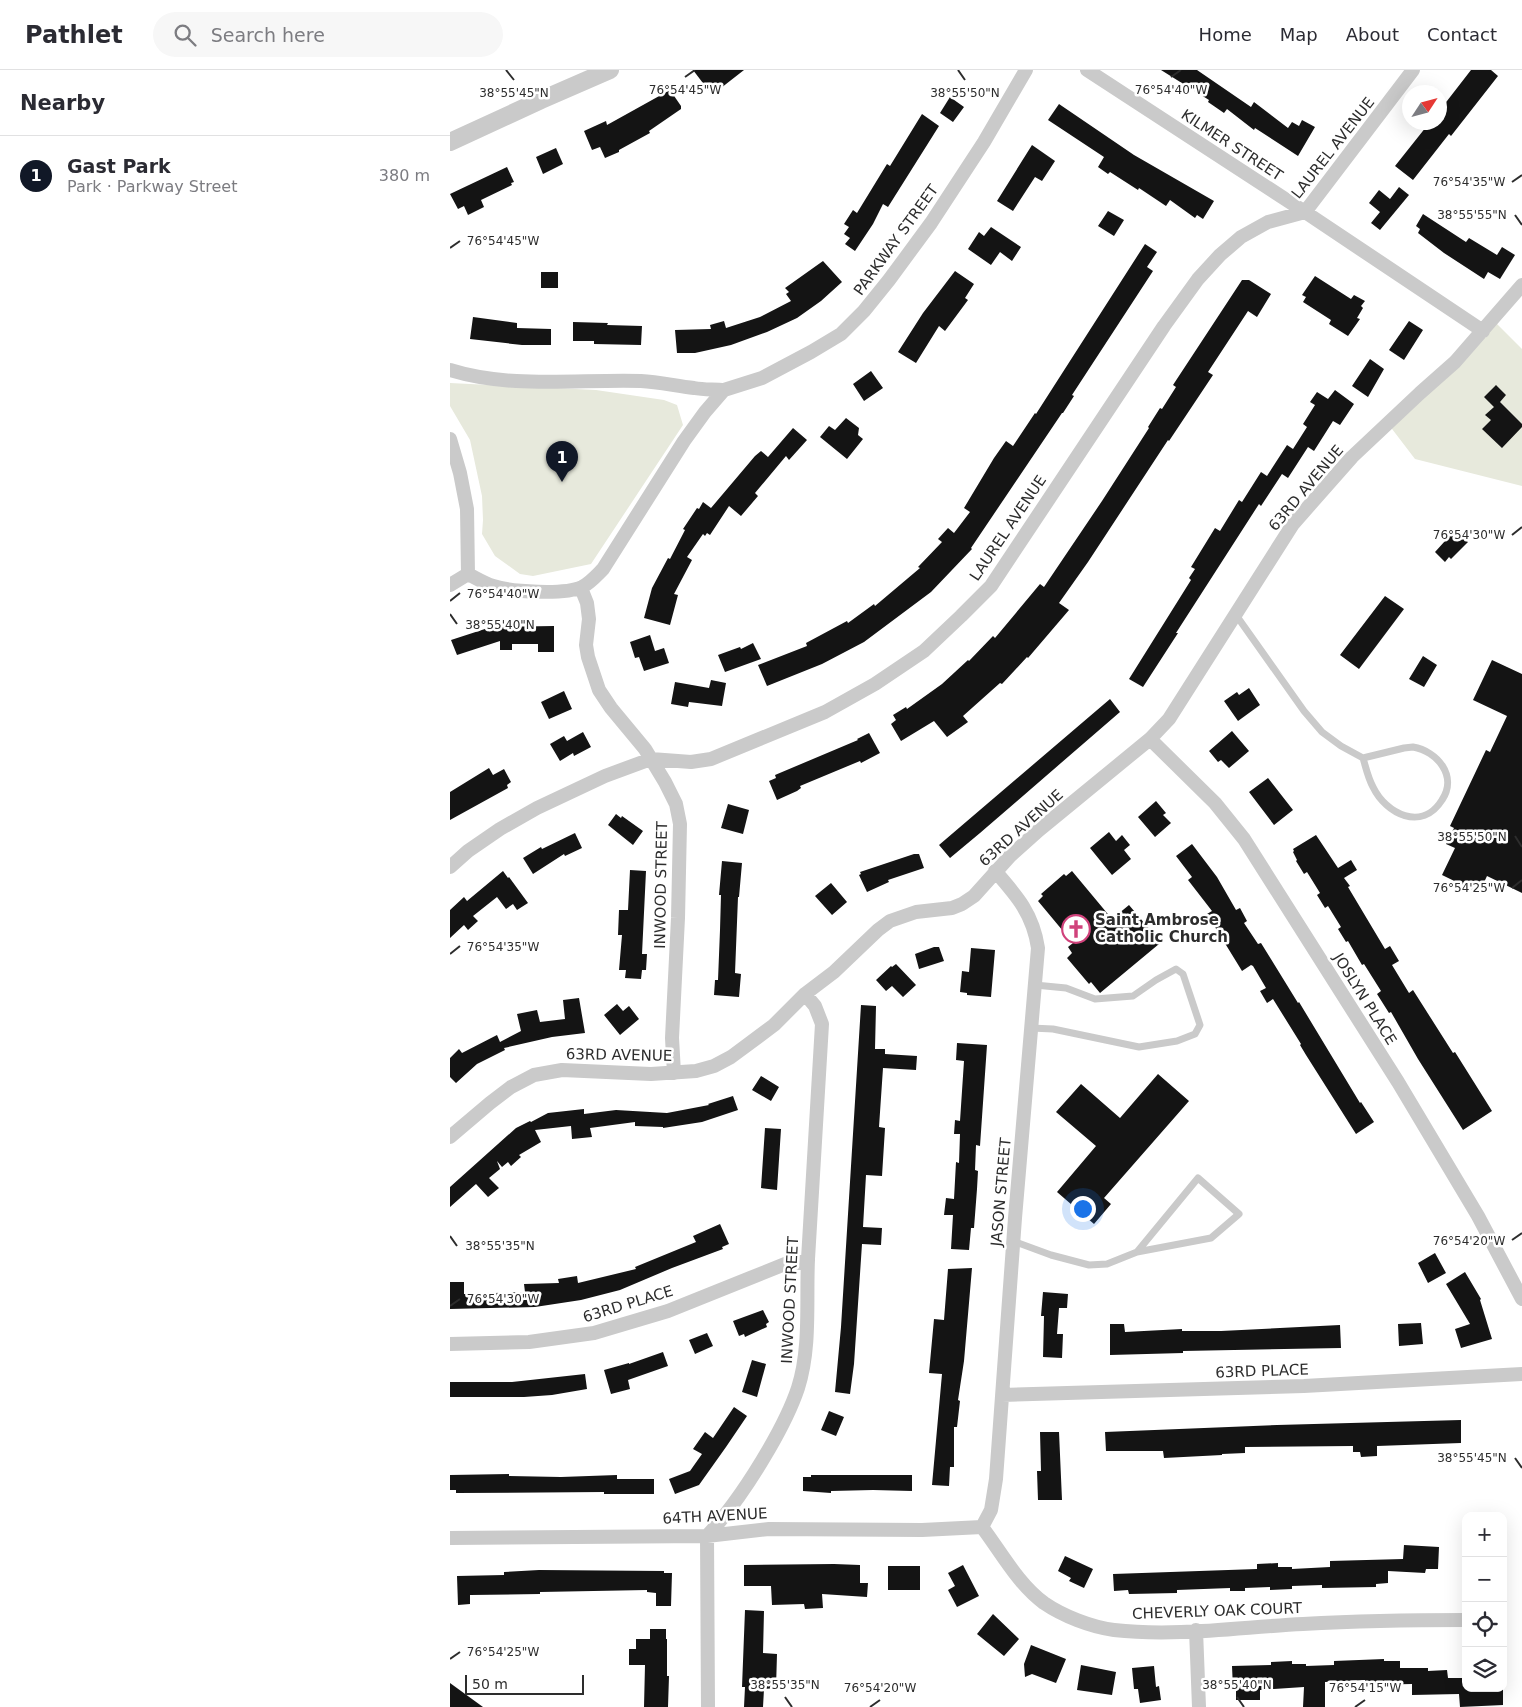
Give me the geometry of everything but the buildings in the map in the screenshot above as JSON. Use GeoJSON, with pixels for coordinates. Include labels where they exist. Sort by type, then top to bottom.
{"type":"FeatureCollection","features":[{"type":"Feature","properties":{"kind":"street"},"geometry":{"type":"LineString","coordinates":[[450,142],[610,70]]}},
{"type":"Feature","properties":{"kind":"street","name":"PARKWAY STREET"},"geometry":{"type":"LineString","coordinates":[[724,390],[762,378],[811,352],[841,334],[864,311],[931,222],[989,134],[1026,70]]}},
{"type":"Feature","properties":{"kind":"street","name":"KILMER STREET"},"geometry":{"type":"LineString","coordinates":[[1087,70],[1483,331]]}},
{"type":"Feature","properties":{"kind":"street","name":"LAUREL AVENUE"},"geometry":{"type":"LineString","coordinates":[[450,867],[468,851],[500,829],[536,808],[597,780],[651,759],[691,762],[718,756],[825,712],[875,684],[924,651],[991,586],[1164,326],[1198,279],[1220,255],[1241,237],[1268,222],[1305,212],[1413,70]]}},
{"type":"Feature","properties":{"kind":"street","name":"63RD AVENUE"},"geometry":{"type":"LineString","coordinates":[[450,1137],[511,1087],[534,1075],[562,1070],[652,1074],[674,1073],[696,1071],[714,1066],[730,1057],[774,1025],[805,994],[834,972],[890,921],[916,912],[952,908],[974,896],[995,871],[1039,830],[1150,739],[1169,719],[1293,524],[1320,492],[1386,425],[1455,362],[1522,285]]}},
{"type":"Feature","properties":{"kind":"street"},"geometry":{"type":"LineString","coordinates":[[450,370],[498,379],[580,383],[640,381],[667,383],[696,389],[724,390]]}},
{"type":"Feature","properties":{"kind":"street"},"geometry":{"type":"LineString","coordinates":[[468,574],[493,586],[520,591],[550,592],[581,588],[602,569],[679,449],[705,412],[724,390]]}},
{"type":"Feature","properties":{"kind":"street"},"geometry":{"type":"LineString","coordinates":[[450,439],[467,508],[468,574]]}},
{"type":"Feature","properties":{"kind":"street"},"geometry":{"type":"LineString","coordinates":[[450,586],[468,574]]}},
{"type":"Feature","properties":{"kind":"street","name":"INWOOD STREET"},"geometry":{"type":"LineString","coordinates":[[581,588],[587,604],[586,645],[588,657],[599,690],[610,708],[636,736],[666,782],[676,804],[680,824],[672,1038],[674,1073]]}},
{"type":"Feature","properties":{"kind":"street","name":"JOSLYN PLACE"},"geometry":{"type":"LineString","coordinates":[[1150,739],[1215,803],[1244,839],[1398,1082],[1478,1216],[1522,1298]]}},
{"type":"Feature","properties":{"kind":"street","name":"JASON STREET"},"geometry":{"type":"LineString","coordinates":[[982,1527],[991,1510],[994,1498],[1013,1241],[1038,948],[1035,930],[1028,912],[995,871]]}},
{"type":"Feature","properties":{"kind":"street","name":"INWOOD STREET"},"geometry":{"type":"LineString","coordinates":[[707,1536],[725,1517],[754,1474],[789,1410],[798,1388],[803,1366],[808,1311],[808,1261],[822,1024],[815,1006],[805,994]]}},
{"type":"Feature","properties":{"kind":"street","name":"63RD PLACE"},"geometry":{"type":"LineString","coordinates":[[450,1344],[529,1342],[594,1333],[668,1311],[785,1264],[808,1261]]}},
{"type":"Feature","properties":{"kind":"street","name":"63RD PLACE"},"geometry":{"type":"LineString","coordinates":[[1002,1395],[1304,1386],[1522,1374]]}},
{"type":"Feature","properties":{"kind":"street","name":"64TH AVENUE"},"geometry":{"type":"LineString","coordinates":[[450,1538],[707,1536],[770,1529],[922,1530],[982,1527]]}},
{"type":"Feature","properties":{"kind":"street","name":"CHEVERLY OAK COURT"},"geometry":{"type":"LineString","coordinates":[[982,1527],[1023,1583],[1043,1602],[1064,1614],[1112,1630],[1196,1630],[1398,1620],[1462,1620]]}},
{"type":"Feature","properties":{"kind":"street"},"geometry":{"type":"LineString","coordinates":[[707,1536],[708,1707]]}},
{"type":"Feature","properties":{"kind":"street"},"geometry":{"type":"LineString","coordinates":[[1196,1630],[1199,1707]]}},
{"type":"Feature","properties":{"kind":"lane"},"geometry":{"type":"LineString","coordinates":[[1235,614],[1304,711],[1322,732],[1340,746],[1362,758],[1373,787],[1389,809],[1408,817],[1419,817],[1430,812],[1443,800],[1447,784],[1446,773],[1441,762],[1432,754],[1422,749],[1404,748],[1362,758]]}},
{"type":"Feature","properties":{"kind":"lane"},"geometry":{"type":"LineString","coordinates":[[1031,1028],[1053,1029],[1139,1047],[1177,1041],[1195,1034],[1200,1025],[1183,974],[1176,969],[1133,996],[1095,998],[1066,988],[1035,985]]}},
{"type":"Feature","properties":{"kind":"lane"},"geometry":{"type":"LineString","coordinates":[[1013,1241],[1051,1255],[1089,1265],[1107,1264],[1137,1252],[1211,1238],[1239,1214],[1198,1178],[1137,1252]]}},
{"type":"Feature","properties":{"kind":"shaded area"},"geometry":{"type":"Polygon","coordinates":[[[1494,321],[1522,349],[1522,486],[1415,459],[1389,425],[1494,321]]]}},
{"type":"Feature","properties":{"kind":"shaded area"},"geometry":{"type":"Polygon","coordinates":[[[450,383],[596,390],[664,400],[677,405],[683,425],[591,564],[533,576],[520,574],[495,556],[482,534],[482,496],[470,440],[450,406],[450,383]]]}},
{"type":"Feature","properties":{"kind":"place","name":"Gast Park"},"geometry":{"type":"Point","coordinates":[562,482]}},
{"type":"Feature","properties":{"kind":"place","name":"Saint Ambrose Catholic Church"},"geometry":{"type":"Point","coordinates":[1076,929]}}]}
